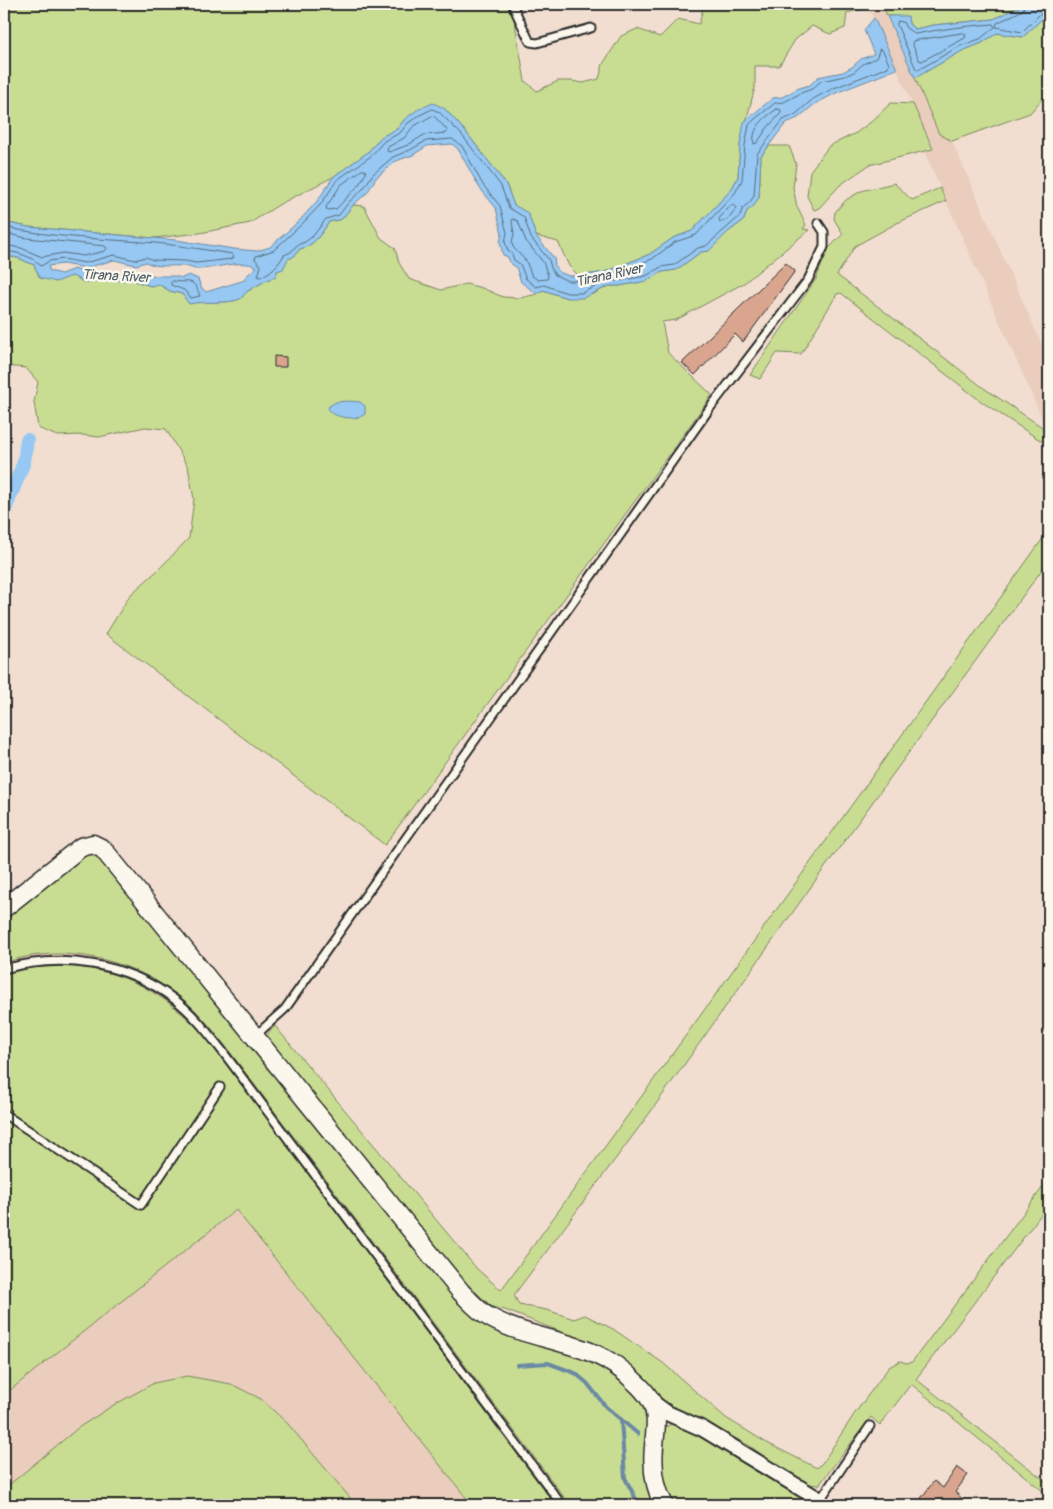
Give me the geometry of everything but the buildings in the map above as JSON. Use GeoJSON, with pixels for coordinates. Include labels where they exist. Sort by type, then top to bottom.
{"type":"FeatureCollection","features":[{"type":"Feature","properties":{"kind":"street"},"geometry":{"type":"LineString","coordinates":[[4,908],[81,847],[93,844],[103,849],[475,1307],[489,1317],[507,1325],[582,1348],[597,1355],[626,1372],[652,1402],[667,1413],[703,1429],[824,1503]]}},
{"type":"Feature","properties":{"kind":"street"},"geometry":{"type":"LineString","coordinates":[[652,1402],[656,1414],[653,1464],[655,1481],[664,1505]]}},
{"type":"Feature","properties":{"kind":"lane"},"geometry":{"type":"LineString","coordinates":[[512,4],[530,42],[537,43],[591,28]]}},
{"type":"Feature","properties":{"kind":"lane"},"geometry":{"type":"LineString","coordinates":[[254,1037],[285,1009],[710,408],[808,280],[824,247],[824,232],[818,223]]}},
{"type":"Feature","properties":{"kind":"lane"},"geometry":{"type":"LineString","coordinates":[[4,969],[18,965],[56,961],[106,966],[132,975],[155,987],[174,999],[190,1014],[223,1052],[562,1505]]}},
{"type":"Feature","properties":{"kind":"lane"},"geometry":{"type":"LineString","coordinates":[[4,1114],[141,1205],[220,1087]]}},
{"type":"Feature","properties":{"kind":"lane"},"geometry":{"type":"LineString","coordinates":[[824,1503],[870,1426]]}},
{"type":"Feature","properties":{"kind":"shaded area"},"geometry":{"type":"Polygon","coordinates":[[[867,4],[882,4],[939,134],[952,141],[1049,361],[1049,434],[924,151],[933,149],[867,4]]]}},
{"type":"Feature","properties":{"kind":"shaded area"},"geometry":{"type":"Polygon","coordinates":[[[89,854],[617,1505],[4,1505],[4,922],[89,854]]]}},
{"type":"Feature","properties":{"kind":"green space"},"geometry":{"type":"Polygon","coordinates":[[[4,4],[509,4],[515,24],[525,81],[537,91],[558,81],[583,83],[599,79],[603,64],[621,36],[637,29],[660,37],[678,19],[699,24],[704,4],[867,4],[869,7],[847,13],[845,28],[830,34],[812,26],[795,40],[779,66],[755,66],[755,87],[740,145],[738,177],[731,190],[692,231],[673,238],[650,254],[605,272],[579,276],[569,266],[558,242],[536,236],[528,214],[514,206],[506,184],[466,132],[444,108],[405,119],[397,129],[381,137],[368,152],[333,177],[280,204],[250,223],[200,233],[154,238],[28,227],[4,222],[4,4]]]}},
{"type":"Feature","properties":{"kind":"green space"},"geometry":{"type":"Polygon","coordinates":[[[882,4],[1024,4],[994,19],[934,25],[915,29],[909,24],[908,17],[887,16],[882,4]]]}},
{"type":"Feature","properties":{"kind":"green space"},"geometry":{"type":"Polygon","coordinates":[[[1049,14],[1049,91],[1030,113],[952,141],[939,134],[915,78],[962,51],[982,43],[997,33],[1023,37],[1049,14]]]}},
{"type":"Feature","properties":{"kind":"green space"},"geometry":{"type":"Polygon","coordinates":[[[891,103],[913,104],[933,149],[869,165],[840,185],[819,208],[814,210],[807,196],[810,171],[829,146],[856,133],[891,103]]]}},
{"type":"Feature","properties":{"kind":"green space"},"geometry":{"type":"Polygon","coordinates":[[[769,146],[789,146],[796,164],[793,187],[797,207],[806,225],[803,229],[809,230],[744,283],[676,320],[662,322],[668,353],[712,395],[385,845],[106,634],[130,595],[189,538],[194,499],[188,467],[166,429],[145,427],[99,437],[82,435],[57,436],[38,428],[34,402],[38,382],[26,368],[4,366],[4,256],[18,258],[34,265],[40,278],[73,276],[84,282],[132,280],[151,286],[158,284],[170,291],[182,294],[189,303],[235,301],[251,289],[276,276],[277,271],[283,268],[287,259],[293,257],[300,249],[313,242],[329,222],[342,219],[353,205],[364,206],[381,238],[395,248],[399,263],[409,279],[441,290],[466,284],[482,288],[503,297],[520,298],[537,294],[543,290],[567,298],[593,294],[609,286],[647,281],[662,272],[676,270],[701,252],[709,251],[728,232],[744,220],[747,211],[759,197],[761,156],[769,146]]]}},
{"type":"Feature","properties":{"kind":"green space"},"geometry":{"type":"Polygon","coordinates":[[[894,183],[912,200],[940,188],[946,201],[897,223],[855,246],[837,275],[985,389],[1048,431],[1049,446],[982,402],[841,293],[837,294],[801,354],[777,353],[760,379],[750,375],[816,279],[828,249],[843,234],[834,219],[835,212],[846,200],[861,191],[894,183]]]}},
{"type":"Feature","properties":{"kind":"green space"},"geometry":{"type":"Polygon","coordinates":[[[1049,530],[1049,560],[818,877],[649,1114],[514,1295],[519,1305],[547,1310],[574,1319],[585,1315],[613,1329],[663,1363],[726,1418],[767,1443],[817,1468],[889,1367],[900,1361],[912,1362],[1049,1179],[1049,1204],[916,1379],[1049,1484],[1049,1496],[911,1384],[880,1425],[871,1417],[819,1485],[809,1484],[776,1465],[750,1446],[669,1406],[631,1367],[608,1350],[505,1310],[492,1307],[467,1284],[273,1050],[265,1037],[275,1026],[477,1269],[501,1290],[1049,530]]]}},
{"type":"Feature","properties":{"kind":"green space"},"geometry":{"type":"Polygon","coordinates":[[[84,853],[96,853],[461,1302],[591,1357],[629,1385],[647,1412],[655,1505],[570,1505],[224,1044],[203,1018],[188,1004],[148,976],[125,966],[101,959],[77,955],[52,954],[4,963],[4,918],[84,853]]]}},
{"type":"Feature","properties":{"kind":"green space"},"geometry":{"type":"Polygon","coordinates":[[[61,966],[104,972],[141,986],[175,1008],[206,1037],[555,1505],[472,1505],[236,1210],[4,1395],[4,974],[29,968],[61,966]]]}},
{"type":"Feature","properties":{"kind":"green space"},"geometry":{"type":"Polygon","coordinates":[[[187,1376],[231,1384],[261,1399],[288,1424],[356,1505],[4,1505],[4,1489],[78,1428],[112,1406],[154,1383],[187,1376]]]}},
{"type":"Feature","properties":{"kind":"green space"},"geometry":{"type":"Polygon","coordinates":[[[673,1423],[710,1442],[817,1505],[674,1505],[664,1489],[657,1449],[662,1429],[673,1423]]]}},
{"type":"Feature","properties":{"kind":"water"},"geometry":{"type":"Polygon","coordinates":[[[1024,4],[1049,4],[1049,14],[1023,37],[997,33],[982,43],[962,51],[915,78],[887,16],[908,16],[909,24],[915,29],[934,25],[994,19],[1024,4]]]}},
{"type":"Feature","properties":{"kind":"water","name":"Tirana River"},"geometry":{"type":"Polygon","coordinates":[[[874,18],[897,69],[836,93],[815,104],[798,118],[786,123],[761,156],[759,197],[754,206],[747,211],[744,220],[728,232],[709,251],[701,252],[676,270],[662,272],[647,281],[609,286],[583,298],[567,298],[543,290],[537,294],[521,282],[516,267],[510,263],[508,257],[503,255],[500,242],[502,234],[496,208],[479,187],[458,149],[452,144],[427,146],[413,155],[396,161],[376,178],[367,193],[353,205],[342,219],[329,222],[313,242],[300,249],[293,257],[288,259],[283,269],[277,271],[276,276],[251,289],[235,301],[189,304],[182,294],[170,291],[158,284],[151,286],[132,280],[84,282],[72,276],[56,282],[40,278],[34,265],[18,258],[4,256],[4,222],[28,227],[176,240],[234,249],[257,251],[270,247],[300,220],[318,200],[333,177],[368,152],[381,137],[397,129],[405,119],[417,110],[433,103],[444,108],[466,132],[506,184],[514,205],[528,213],[536,236],[554,258],[555,266],[559,272],[569,276],[579,276],[605,272],[650,254],[673,238],[692,231],[731,190],[738,177],[744,122],[773,98],[782,97],[799,88],[810,85],[818,77],[843,72],[861,59],[874,54],[864,30],[874,18]],[[114,260],[86,268],[63,264],[48,266],[50,271],[61,274],[74,269],[95,275],[145,272],[155,276],[182,278],[189,275],[198,279],[201,287],[206,292],[245,280],[245,277],[257,267],[235,264],[195,269],[185,266],[154,265],[146,262],[136,265],[114,260]]]}},
{"type":"Feature","properties":{"kind":"water"},"geometry":{"type":"Polygon","coordinates":[[[336,402],[360,402],[365,406],[365,414],[346,418],[331,413],[328,410],[329,406],[336,402]]]}},
{"type":"Feature","properties":{"kind":"waterway"},"geometry":{"type":"LineString","coordinates":[[4,512],[24,462],[27,440]]}},
{"type":"Feature","properties":{"kind":"waterway"},"geometry":{"type":"LineString","coordinates":[[517,1365],[548,1363],[575,1373],[587,1383],[606,1407],[638,1434]]}},
{"type":"Feature","properties":{"kind":"waterway"},"geometry":{"type":"LineString","coordinates":[[621,1419],[625,1478],[639,1505]]}}]}
